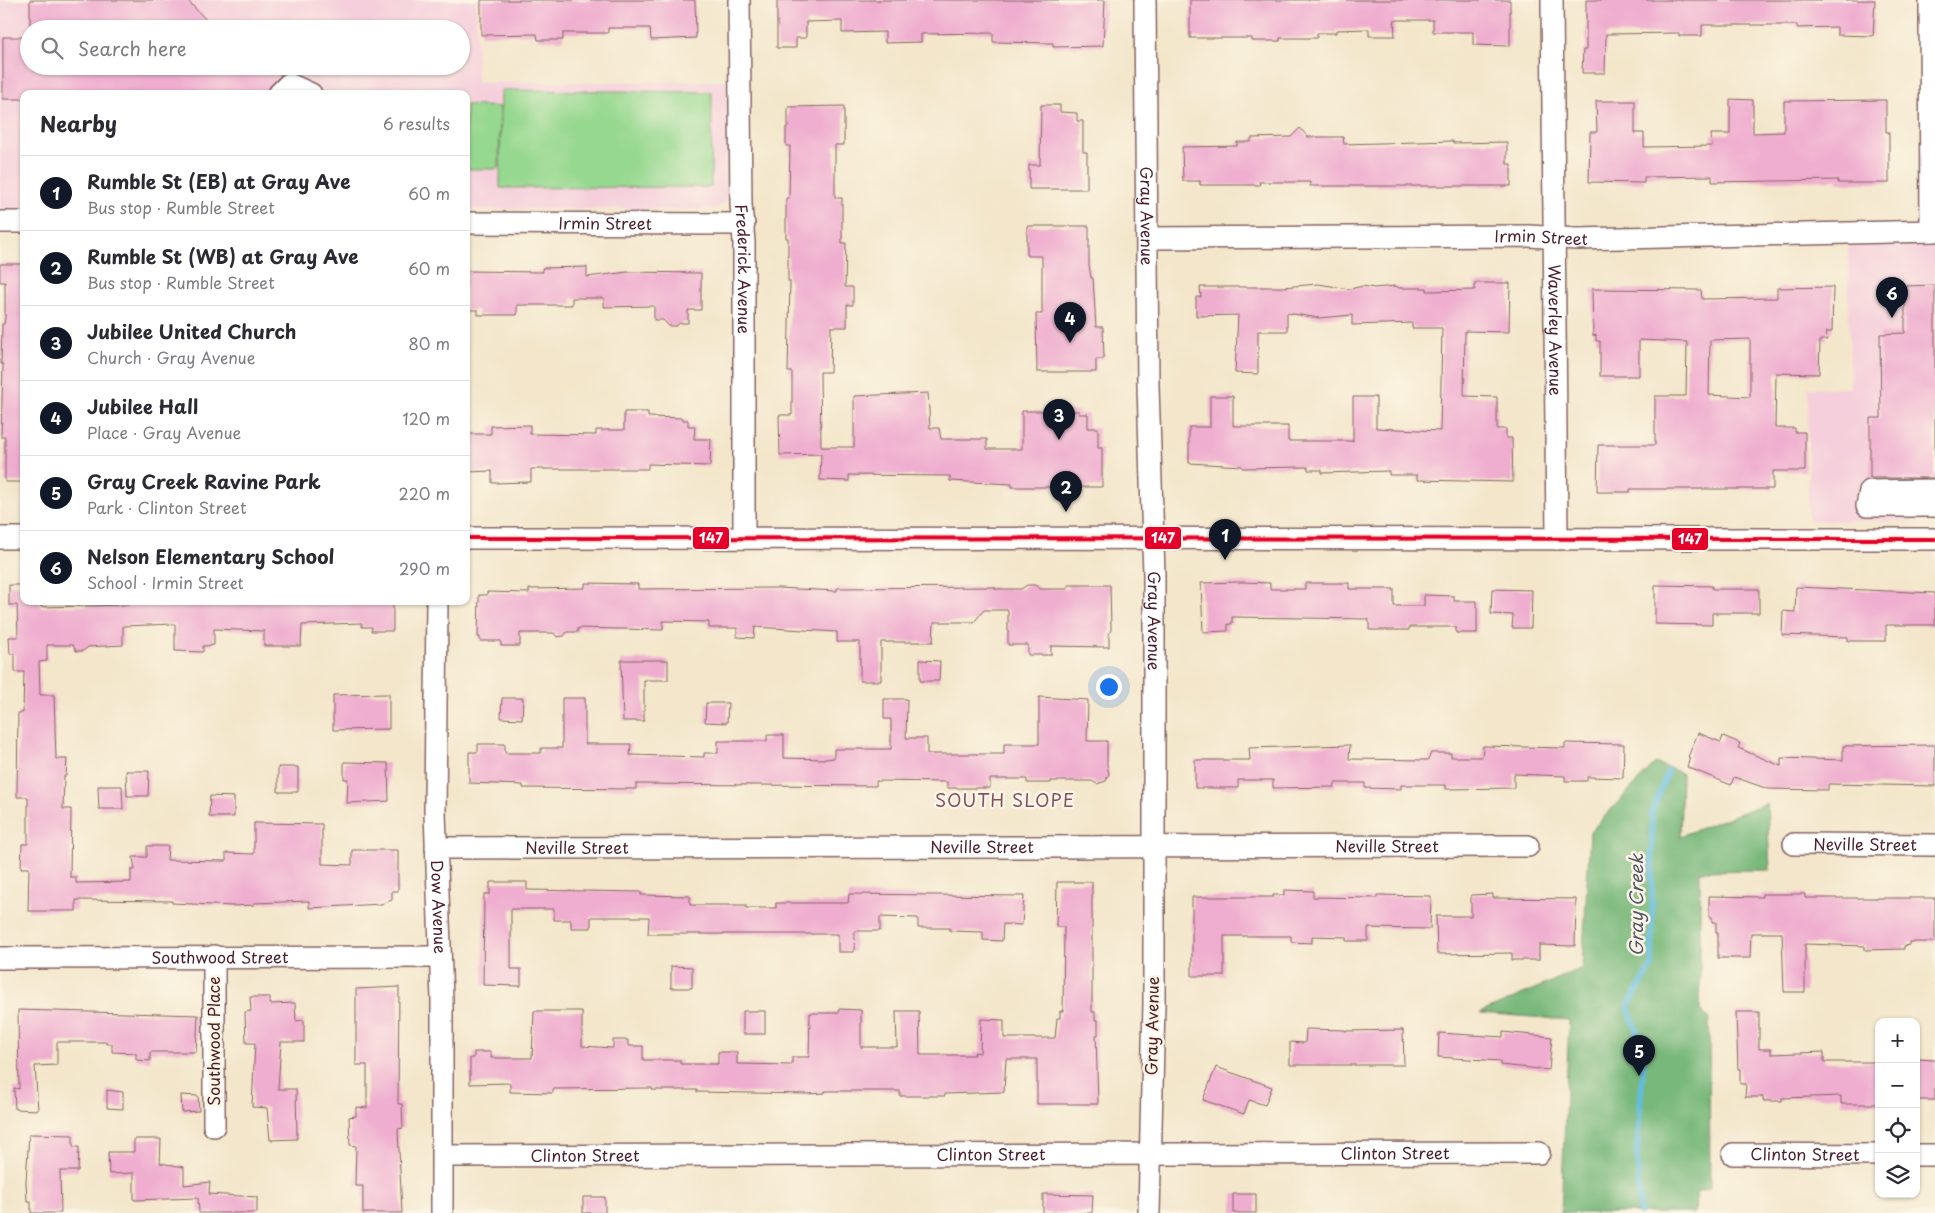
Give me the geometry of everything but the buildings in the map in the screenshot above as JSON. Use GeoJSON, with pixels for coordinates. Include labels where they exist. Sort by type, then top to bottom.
{"type":"FeatureCollection","features":[{"type":"Feature","properties":{"kind":"street","name":"Frederick Avenue"},"geometry":{"type":"LineString","coordinates":[[739,0],[741,204],[744,224],[744,538]]}},
{"type":"Feature","properties":{"kind":"street","name":"Gray Avenue"},"geometry":{"type":"LineString","coordinates":[[1145,0],[1153,538],[1152,847],[1154,1004],[1149,1213]]}},
{"type":"Feature","properties":{"kind":"street","name":"Waverley Avenue"},"geometry":{"type":"LineString","coordinates":[[1552,0],[1557,539]]}},
{"type":"Feature","properties":{"kind":"street"},"geometry":{"type":"LineString","coordinates":[[1930,0],[1933,231]]}},
{"type":"Feature","properties":{"kind":"street"},"geometry":{"type":"LineString","coordinates":[[283,90],[289,84],[302,90]]}},
{"type":"Feature","properties":{"kind":"street"},"geometry":{"type":"LineString","coordinates":[[0,222],[20,222]]}},
{"type":"Feature","properties":{"kind":"street","name":"Irmin Street"},"geometry":{"type":"LineString","coordinates":[[470,223],[744,224]]}},
{"type":"Feature","properties":{"kind":"street","name":"Irmin Street"},"geometry":{"type":"LineString","coordinates":[[1148,238],[1553,238],[1933,231]]}},
{"type":"Feature","properties":{"kind":"street"},"geometry":{"type":"LineString","coordinates":[[1935,490],[1870,491],[1867,503],[1867,506],[1935,506]]}},
{"type":"Feature","properties":{"kind":"street"},"geometry":{"type":"LineString","coordinates":[[0,538],[20,538]]}},
{"type":"Feature","properties":{"kind":"street"},"geometry":{"type":"LineString","coordinates":[[470,538],[1935,539]]}},
{"type":"Feature","properties":{"kind":"street","name":"Dow Avenue"},"geometry":{"type":"LineString","coordinates":[[437,605],[436,848],[440,957],[442,1213]]}},
{"type":"Feature","properties":{"kind":"street","name":"Neville Street"},"geometry":{"type":"LineString","coordinates":[[1794,844],[1935,845]]}},
{"type":"Feature","properties":{"kind":"street","name":"Neville Street"},"geometry":{"type":"LineString","coordinates":[[436,848],[1528,846]]}},
{"type":"Feature","properties":{"kind":"street","name":"Southwood Street"},"geometry":{"type":"LineString","coordinates":[[0,958],[214,956],[440,957]]}},
{"type":"Feature","properties":{"kind":"street","name":"Southwood Place"},"geometry":{"type":"LineString","coordinates":[[214,956],[214,1126]]}},
{"type":"Feature","properties":{"kind":"street","name":"Clinton Street"},"geometry":{"type":"LineString","coordinates":[[443,1156],[1539,1153]]}},
{"type":"Feature","properties":{"kind":"street","name":"Clinton Street"},"geometry":{"type":"LineString","coordinates":[[1733,1154],[1875,1155]]}},
{"type":"Feature","properties":{"kind":"street"},"geometry":{"type":"LineString","coordinates":[[1920,1155],[1935,1156]]}},
{"type":"Feature","properties":{"kind":"shaded area"},"geometry":{"type":"Polygon","coordinates":[[[0,0],[476,0],[477,83],[727,81],[727,197],[723,204],[713,209],[470,209],[470,90],[20,90],[20,209],[0,209],[0,0]]]}},
{"type":"Feature","properties":{"kind":"shaded area"},"geometry":{"type":"Polygon","coordinates":[[[1935,240],[1935,521],[1808,521],[1808,388],[1850,388],[1848,243],[1935,240]]]}},
{"type":"Feature","properties":{"kind":"green space"},"geometry":{"type":"Polygon","coordinates":[[[501,90],[712,92],[711,187],[500,188],[501,90]]]}},
{"type":"Feature","properties":{"kind":"green space"},"geometry":{"type":"Polygon","coordinates":[[[470,105],[500,107],[499,166],[497,169],[470,169],[470,105]]]}},
{"type":"Feature","properties":{"kind":"green space"},"geometry":{"type":"Polygon","coordinates":[[[1655,763],[1682,773],[1680,836],[1767,803],[1770,870],[1700,871],[1700,1010],[1709,1019],[1710,1188],[1696,1192],[1695,1213],[1561,1213],[1569,1020],[1480,1013],[1582,968],[1590,832],[1655,763]]]}},
{"type":"Feature","properties":{"kind":"waterway","name":"Gray Creek"},"geometry":{"type":"LineString","coordinates":[[1640,1213],[1637,1151],[1644,1053],[1628,1006],[1652,966],[1652,812],[1668,771]]}},
{"type":"Feature","properties":{"kind":"transit line","name":"147"},"geometry":{"type":"LineString","coordinates":[[470,538],[1935,539]]}},
{"type":"Feature","properties":{"kind":"place","name":"Nelson Elementary School"},"geometry":{"type":"Point","coordinates":[1892,318]}},
{"type":"Feature","properties":{"kind":"place","name":"Jubilee Hall"},"geometry":{"type":"Point","coordinates":[1070,343]}},
{"type":"Feature","properties":{"kind":"place","name":"Jubilee United Church"},"geometry":{"type":"Point","coordinates":[1059,440]}},
{"type":"Feature","properties":{"kind":"place","name":"Rumble St (WB) at Gray Ave"},"geometry":{"type":"Point","coordinates":[1066,512]}},
{"type":"Feature","properties":{"kind":"place","name":"Rumble St (EB) at Gray Ave"},"geometry":{"type":"Point","coordinates":[1225,560]}},
{"type":"Feature","properties":{"kind":"place","name":"Gray Creek Ravine Park"},"geometry":{"type":"Point","coordinates":[1639,1076]}},
{"type":"Feature","properties":{"kind":"district","name":"SOUTH SLOPE"},"geometry":{"type":"Point","coordinates":[1005,801]}}]}
